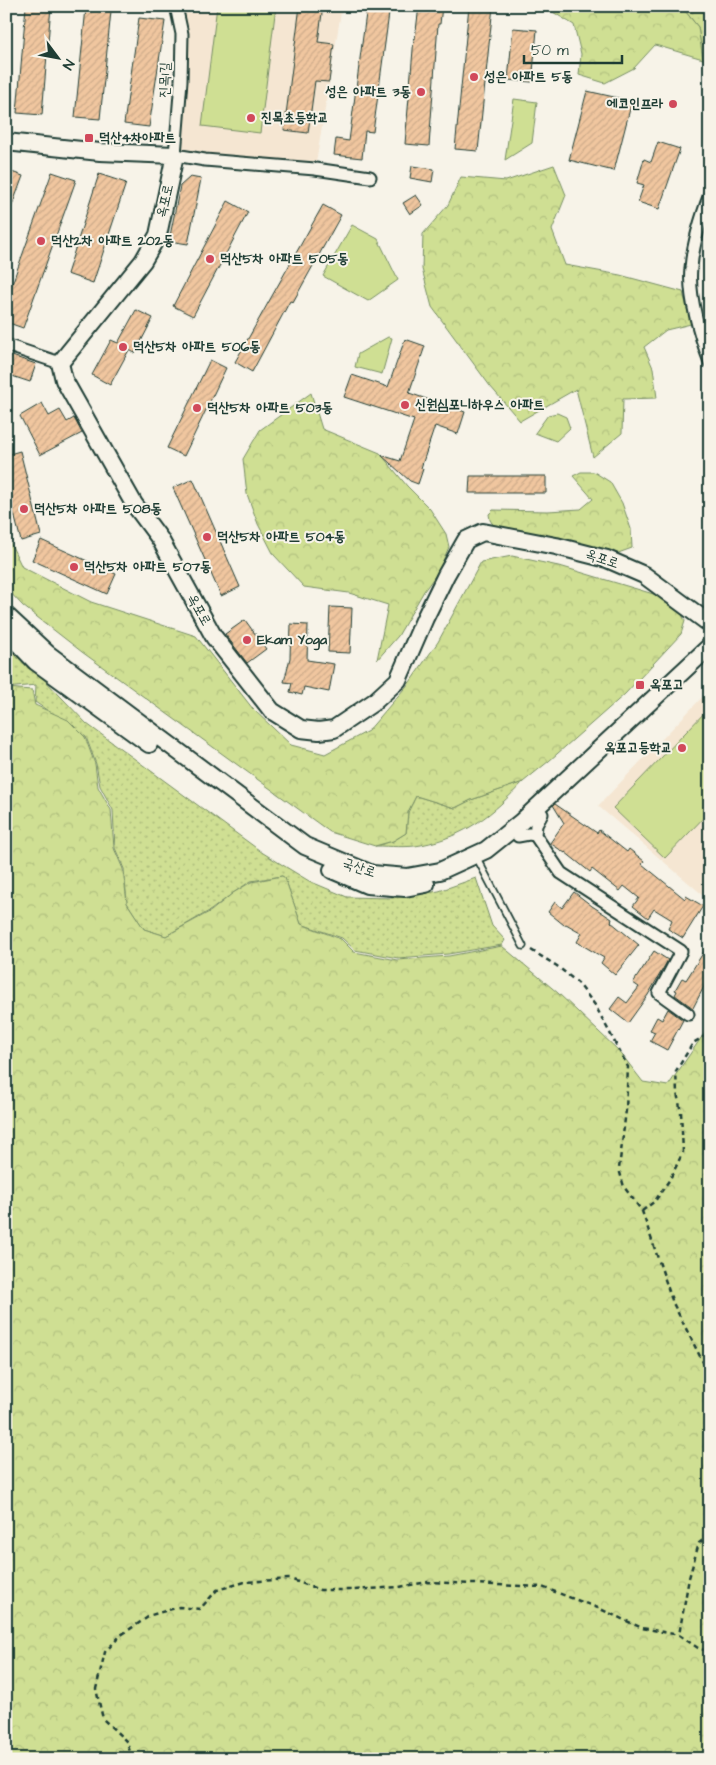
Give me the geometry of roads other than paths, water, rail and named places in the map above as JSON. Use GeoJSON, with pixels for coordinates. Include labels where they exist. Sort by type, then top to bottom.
{"type":"FeatureCollection","features":[{"type":"Feature","properties":{"kind":"street","name":"진목1길"},"geometry":{"type":"LineString","coordinates":[[175,155],[182,44],[182,34],[176,6]]}},
{"type":"Feature","properties":{"kind":"street"},"geometry":{"type":"LineString","coordinates":[[6,142],[100,152],[175,155],[205,160],[315,169],[370,177]]}},
{"type":"Feature","properties":{"kind":"street","name":"옥포로"},"geometry":{"type":"LineString","coordinates":[[175,155],[158,235],[147,255],[60,364],[64,380],[134,504],[160,539],[214,637],[272,711],[301,729],[319,731],[334,729],[374,702],[398,680],[425,618],[466,540],[483,532],[556,546],[607,560],[644,575],[695,609],[710,624]]}},
{"type":"Feature","properties":{"kind":"street"},"geometry":{"type":"LineString","coordinates":[[710,194],[695,241],[690,270],[693,299],[704,346],[710,362]]}},
{"type":"Feature","properties":{"kind":"street"},"geometry":{"type":"LineString","coordinates":[[6,345],[60,364]]}},
{"type":"Feature","properties":{"kind":"street","name":"국산로"},"geometry":{"type":"LineString","coordinates":[[6,616],[48,654],[305,846],[372,874],[407,877],[440,871],[486,850],[521,822],[710,646]]}},
{"type":"Feature","properties":{"kind":"street","name":"국산로"},"geometry":{"type":"LineString","coordinates":[[6,631],[36,662],[299,854],[367,885],[405,888],[445,881],[490,856],[518,836],[710,654]]}},
{"type":"Feature","properties":{"kind":"street"},"geometry":{"type":"LineString","coordinates":[[542,814],[536,825],[535,834],[561,873],[681,951],[659,993],[688,1014]]}},
{"type":"Feature","properties":{"kind":"street"},"geometry":{"type":"LineString","coordinates":[[518,836],[535,834]]}},
{"type":"Feature","properties":{"kind":"lane"},"geometry":{"type":"LineString","coordinates":[[479,862],[523,946]]}},
{"type":"Feature","properties":{"kind":"place","name":"성은 아파트 5동"},"geometry":{"type":"Point","coordinates":[474,77]}},
{"type":"Feature","properties":{"kind":"place","name":"성은 아파트 3동"},"geometry":{"type":"Point","coordinates":[421,92]}},
{"type":"Feature","properties":{"kind":"place","name":"에코인프라"},"geometry":{"type":"Point","coordinates":[673,104]}},
{"type":"Feature","properties":{"kind":"place","name":"진목초등학교"},"geometry":{"type":"Point","coordinates":[251,118]}},
{"type":"Feature","properties":{"kind":"place","name":"덕산4차아파트"},"geometry":{"type":"Point","coordinates":[89,138]}},
{"type":"Feature","properties":{"kind":"place","name":"덕산2차 아파트 202동"},"geometry":{"type":"Point","coordinates":[41,241]}},
{"type":"Feature","properties":{"kind":"place","name":"덕산5차 아파트 505동"},"geometry":{"type":"Point","coordinates":[210,259]}},
{"type":"Feature","properties":{"kind":"place","name":"덕산5차 아파트 506동"},"geometry":{"type":"Point","coordinates":[123,347]}},
{"type":"Feature","properties":{"kind":"place","name":"신원심포니하우스 아파트"},"geometry":{"type":"Point","coordinates":[405,405]}},
{"type":"Feature","properties":{"kind":"place","name":"덕산5차 아파트 503동"},"geometry":{"type":"Point","coordinates":[197,408]}},
{"type":"Feature","properties":{"kind":"place","name":"덕산5차 아파트 508동"},"geometry":{"type":"Point","coordinates":[24,509]}},
{"type":"Feature","properties":{"kind":"place","name":"덕산5차 아파트 504동"},"geometry":{"type":"Point","coordinates":[207,537]}},
{"type":"Feature","properties":{"kind":"place","name":"덕산5차 아파트 507동"},"geometry":{"type":"Point","coordinates":[74,567]}},
{"type":"Feature","properties":{"kind":"place","name":"Ekam Yoga"},"geometry":{"type":"Point","coordinates":[247,640]}},
{"type":"Feature","properties":{"kind":"place","name":"옥포고"},"geometry":{"type":"Point","coordinates":[640,685]}},
{"type":"Feature","properties":{"kind":"place","name":"옥포고등학교"},"geometry":{"type":"Point","coordinates":[682,748]}}]}
